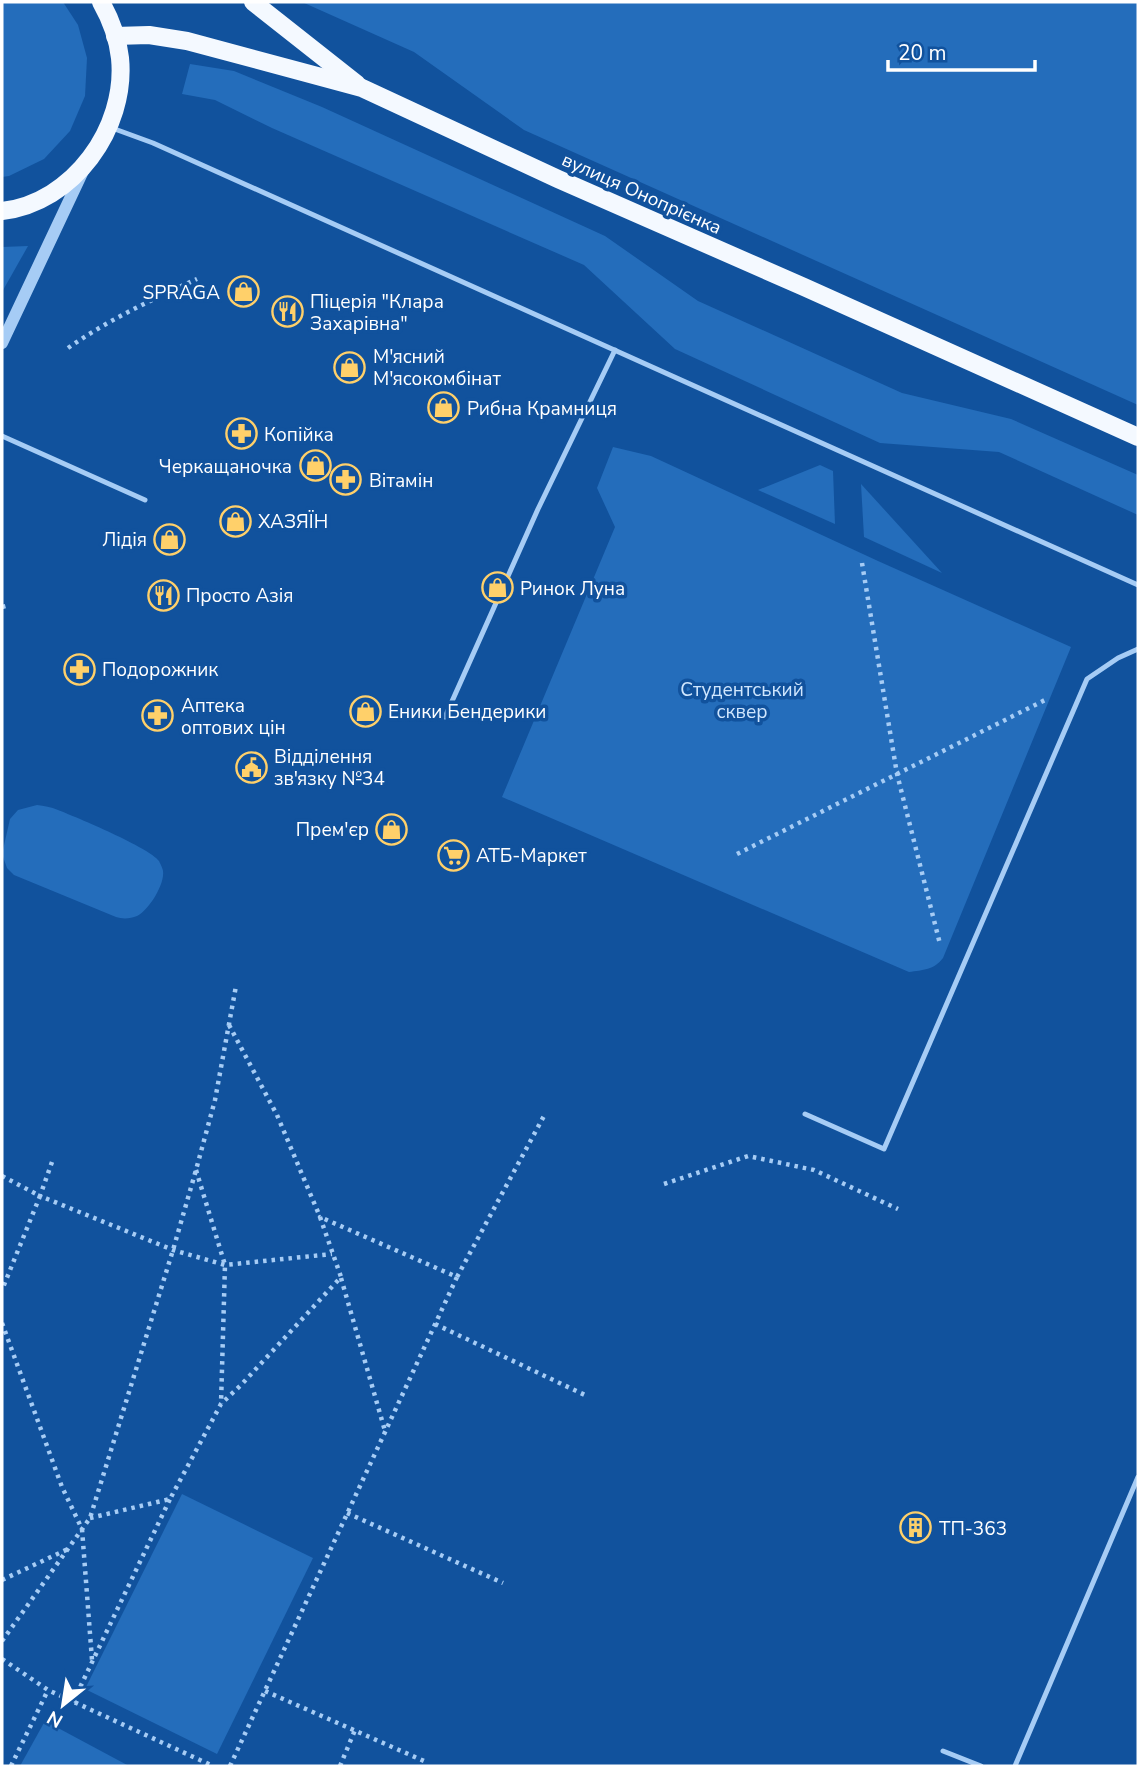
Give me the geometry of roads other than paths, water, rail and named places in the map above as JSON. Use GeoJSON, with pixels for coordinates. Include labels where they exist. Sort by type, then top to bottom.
{"type":"FeatureCollection","features":[{"type":"Feature","properties":{"kind":"main road"},"geometry":{"type":"LineString","coordinates":[[2,211],[32,203],[53,192],[89,161],[100,144],[116,106],[120,84],[120,58],[115,36],[101,2]]}},
{"type":"Feature","properties":{"kind":"main road"},"geometry":{"type":"LineString","coordinates":[[253,2],[362,88]]}},
{"type":"Feature","properties":{"kind":"main road","name":"вулиця Онопрієнка"},"geometry":{"type":"LineString","coordinates":[[115,36],[149,34],[187,41],[362,88],[558,179],[1138,437]]}},
{"type":"Feature","properties":{"kind":"street"},"geometry":{"type":"LineString","coordinates":[[2,343],[89,161]]}},
{"type":"Feature","properties":{"kind":"lane"},"geometry":{"type":"LineString","coordinates":[[108,127],[153,142],[1138,585]]}},
{"type":"Feature","properties":{"kind":"lane"},"geometry":{"type":"LineString","coordinates":[[445,717],[538,509],[615,350]]}},
{"type":"Feature","properties":{"kind":"lane"},"geometry":{"type":"LineString","coordinates":[[2,436],[145,500]]}},
{"type":"Feature","properties":{"kind":"lane"},"geometry":{"type":"LineString","coordinates":[[805,1114],[884,1149],[1087,679],[1118,658],[1138,649]]}},
{"type":"Feature","properties":{"kind":"lane"},"geometry":{"type":"LineString","coordinates":[[1015,1766],[1138,1477]]}},
{"type":"Feature","properties":{"kind":"lane"},"geometry":{"type":"LineString","coordinates":[[943,1751],[981,1766]]}},
{"type":"Feature","properties":{"kind":"place","name":"SPRAGA"},"geometry":{"type":"Point","coordinates":[243,292]}},
{"type":"Feature","properties":{"kind":"place","name":"Піцерія \"Клара Захарівна\""},"geometry":{"type":"Point","coordinates":[287,312]}},
{"type":"Feature","properties":{"kind":"place","name":"М'ясний М'ясокомбінат"},"geometry":{"type":"Point","coordinates":[350,367]}},
{"type":"Feature","properties":{"kind":"place","name":"Рибна Крамниця"},"geometry":{"type":"Point","coordinates":[444,408]}},
{"type":"Feature","properties":{"kind":"place","name":"Копійка"},"geometry":{"type":"Point","coordinates":[241,434]}},
{"type":"Feature","properties":{"kind":"place","name":"Черкащаночка"},"geometry":{"type":"Point","coordinates":[315,466]}},
{"type":"Feature","properties":{"kind":"place","name":"Вітамін"},"geometry":{"type":"Point","coordinates":[346,480]}},
{"type":"Feature","properties":{"kind":"place","name":"ХАЗЯЇН"},"geometry":{"type":"Point","coordinates":[235,521]}},
{"type":"Feature","properties":{"kind":"place","name":"Лідія"},"geometry":{"type":"Point","coordinates":[170,539]}},
{"type":"Feature","properties":{"kind":"place","name":"Ринок Луна"},"geometry":{"type":"Point","coordinates":[497,588]}},
{"type":"Feature","properties":{"kind":"place","name":"Просто Азія"},"geometry":{"type":"Point","coordinates":[163,595]}},
{"type":"Feature","properties":{"kind":"place","name":"Подорожник"},"geometry":{"type":"Point","coordinates":[79,669]}},
{"type":"Feature","properties":{"kind":"place","name":"Еники Бендерики"},"geometry":{"type":"Point","coordinates":[365,711]}},
{"type":"Feature","properties":{"kind":"place","name":"Аптека оптових цін"},"geometry":{"type":"Point","coordinates":[158,716]}},
{"type":"Feature","properties":{"kind":"place","name":"Відділення зв'язку №34"},"geometry":{"type":"Point","coordinates":[251,767]}},
{"type":"Feature","properties":{"kind":"place","name":"Прем'єр"},"geometry":{"type":"Point","coordinates":[392,829]}},
{"type":"Feature","properties":{"kind":"place","name":"АТБ-Маркет"},"geometry":{"type":"Point","coordinates":[453,855]}},
{"type":"Feature","properties":{"kind":"place","name":"ТП-363"},"geometry":{"type":"Point","coordinates":[916,1528]}},
{"type":"Feature","properties":{"kind":"park label","name":"Студентський сквер"},"geometry":{"type":"Point","coordinates":[742,700]}}]}
